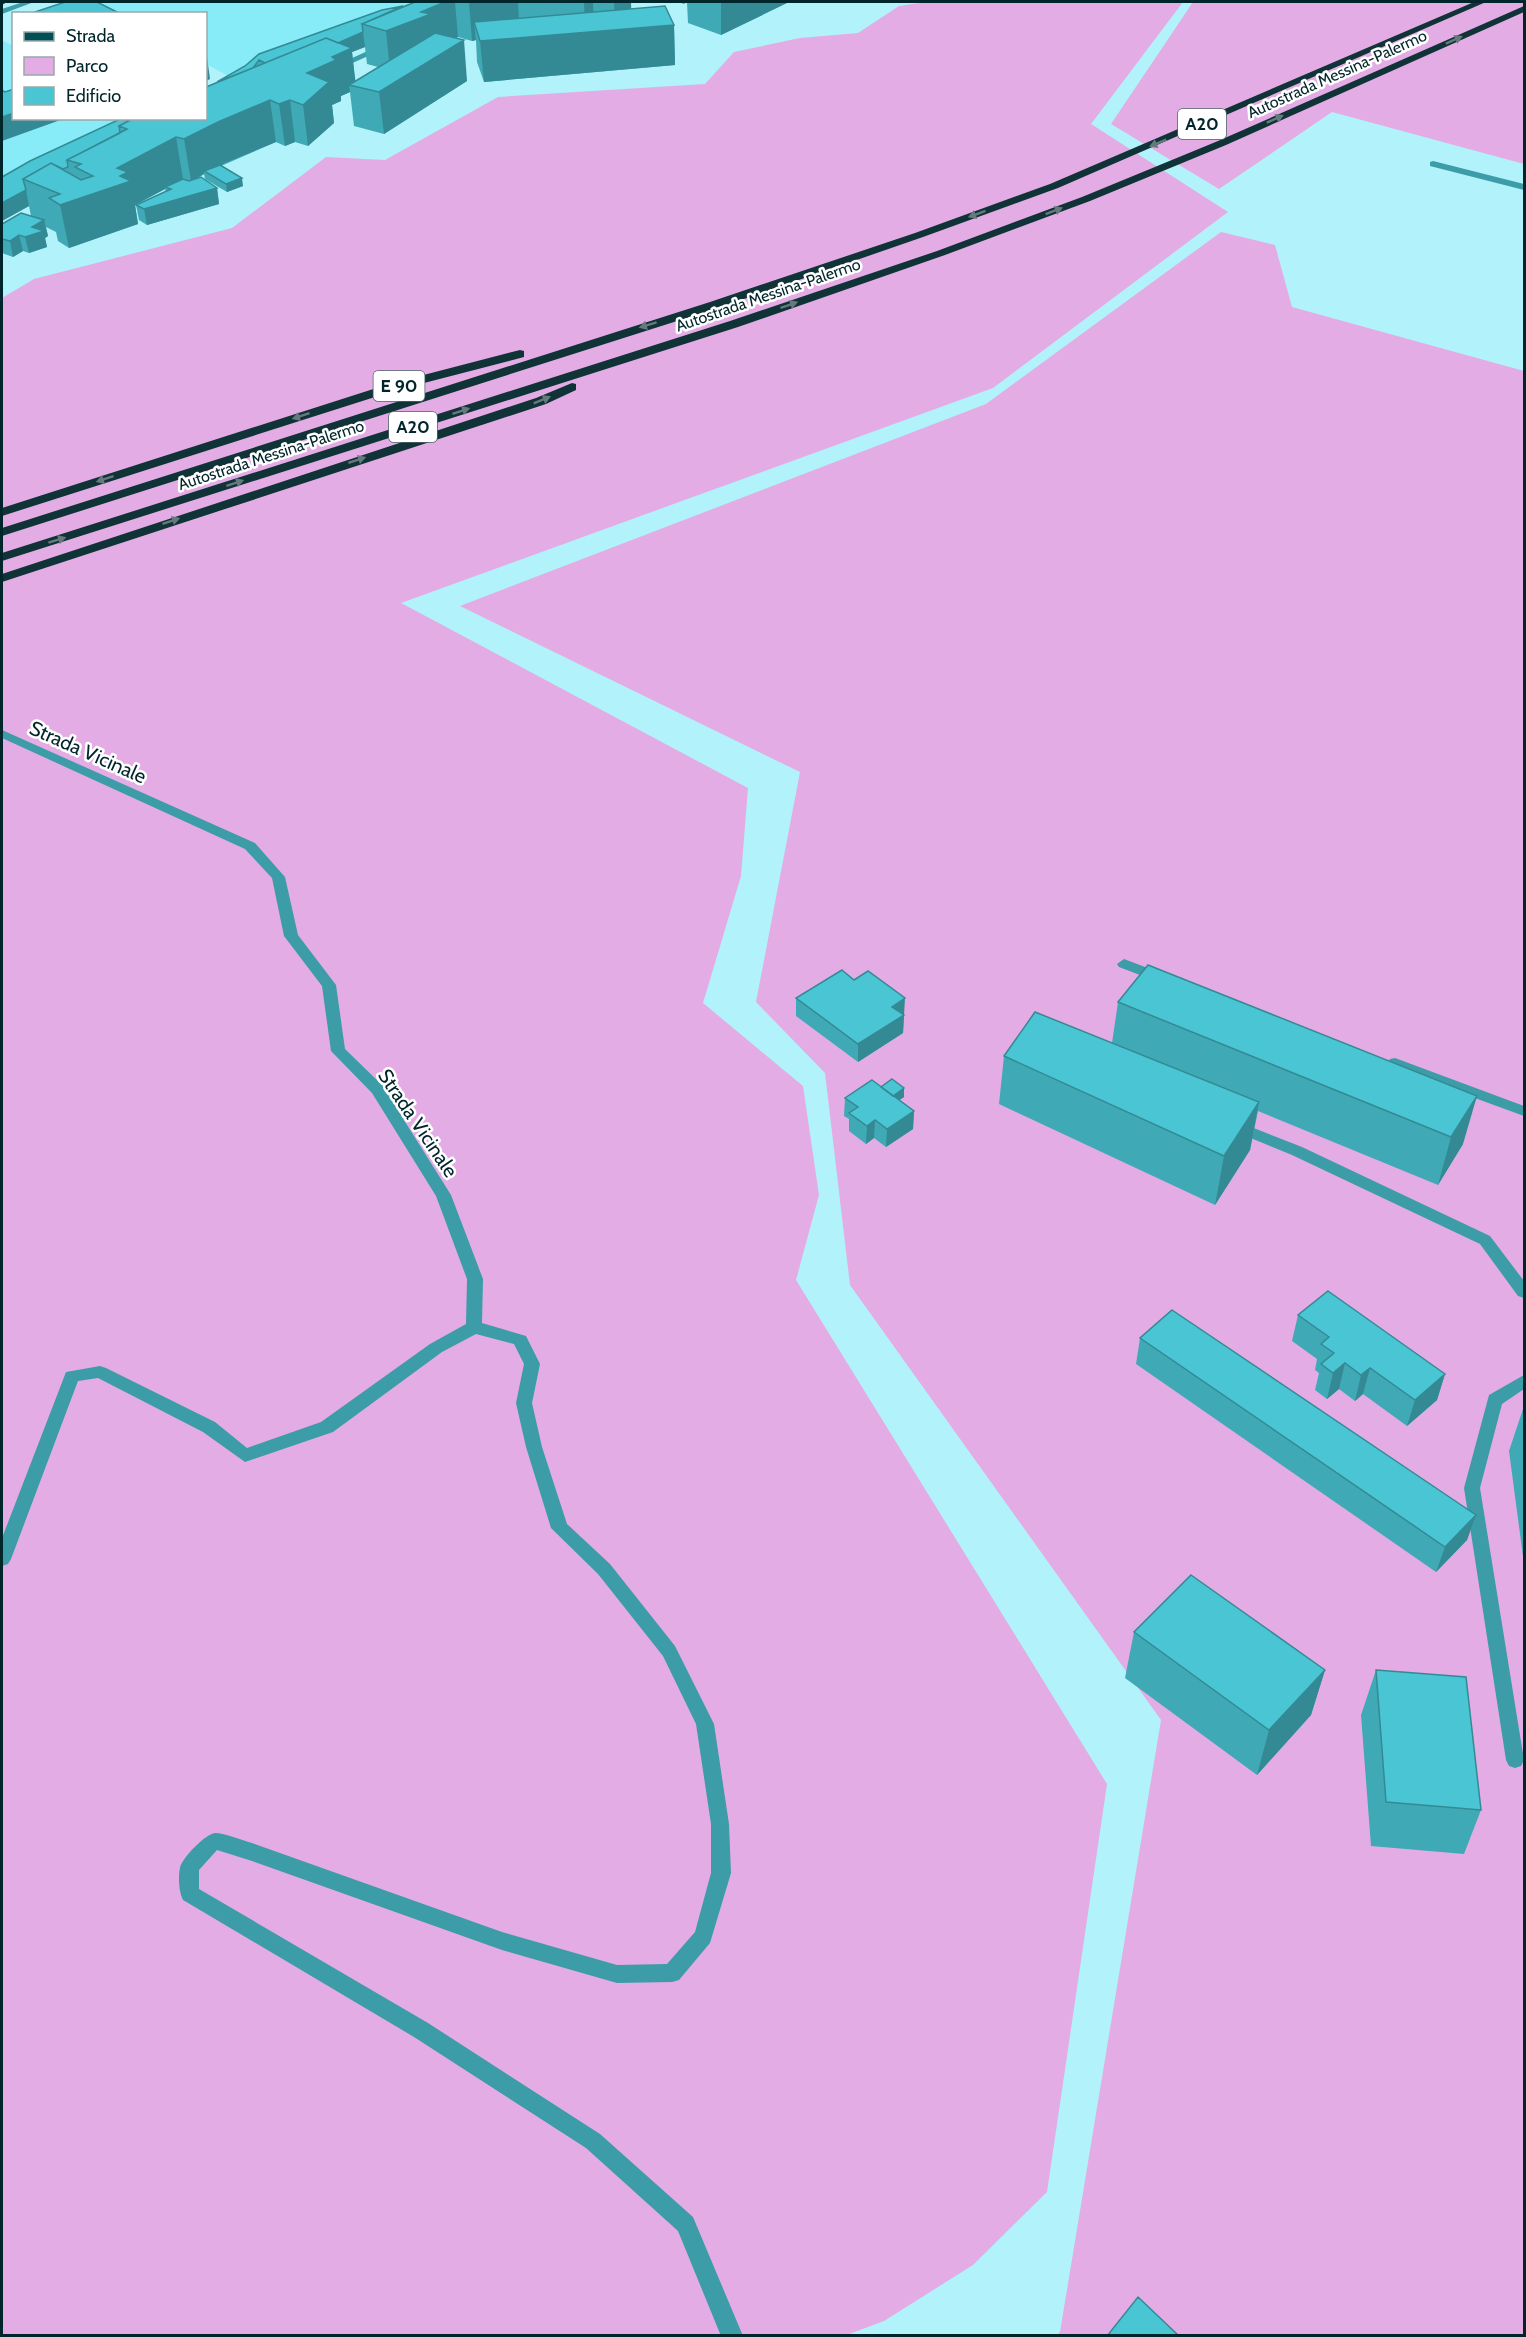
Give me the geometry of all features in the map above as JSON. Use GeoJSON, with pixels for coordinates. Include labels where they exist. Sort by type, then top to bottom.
{"type":"FeatureCollection","features":[{"type":"Feature","properties":{"kind":"highway","name":"Autostrada Messina-Palermo"},"geometry":{"type":"LineString","coordinates":[[2,532],[714,305],[919,235],[1096,168],[1481,2]]}},
{"type":"Feature","properties":{"kind":"highway","name":"Autostrada Messina-Palermo"},"geometry":{"type":"LineString","coordinates":[[2,557],[734,324],[940,254],[1086,199],[1211,147],[1524,9]]}},
{"type":"Feature","properties":{"kind":"highway","name":"E 90"},"geometry":{"type":"LineString","coordinates":[[2,512],[393,387],[564,344],[622,333]]}},
{"type":"Feature","properties":{"kind":"highway"},"geometry":{"type":"LineString","coordinates":[[2,578],[541,401],[647,352]]}},
{"type":"Feature","properties":{"kind":"street"},"geometry":{"type":"LineString","coordinates":[[2,12],[30,2]]}},
{"type":"Feature","properties":{"kind":"street"},"geometry":{"type":"LineString","coordinates":[[329,70],[395,43]]}},
{"type":"Feature","properties":{"kind":"street"},"geometry":{"type":"LineString","coordinates":[[1433,164],[1524,187]]}},
{"type":"Feature","properties":{"kind":"street","name":"Strada Vicinale"},"geometry":{"type":"LineString","coordinates":[[2,734],[250,846],[278,877],[291,936],[329,985],[338,1051],[377,1089],[443,1195],[475,1279],[474,1327]]}},
{"type":"Feature","properties":{"kind":"street"},"geometry":{"type":"LineString","coordinates":[[1124,964],[1180,984]]}},
{"type":"Feature","properties":{"kind":"street"},"geometry":{"type":"LineString","coordinates":[[1380,1058],[1524,1111]]}},
{"type":"Feature","properties":{"kind":"street"},"geometry":{"type":"LineString","coordinates":[[1221,1120],[1297,1151],[1485,1240],[1524,1292]]}},
{"type":"Feature","properties":{"kind":"street"},"geometry":{"type":"LineString","coordinates":[[2,1559],[72,1376],[100,1372],[209,1427],[245,1455],[327,1426],[436,1348],[474,1327],[520,1340],[532,1364],[524,1403],[534,1448],[560,1528],[604,1569],[669,1651],[705,1724],[720,1824],[722,1873],[704,1936],[672,1973],[617,1974],[502,1941],[252,1852],[214,1841],[189,1866],[190,1894],[421,2030],[592,2141],[686,2224],[732,2336]]}},
{"type":"Feature","properties":{"kind":"street"},"geometry":{"type":"LineString","coordinates":[[1515,1760],[1472,1488],[1495,1400],[1524,1382]]}},
{"type":"Feature","properties":{"kind":"shaded area"},"geometry":{"type":"Polygon","coordinates":[[[82,2],[425,2],[230,77],[207,65],[207,12],[103,12],[82,2]]]}},
{"type":"Feature","properties":{"kind":"shaded area"},"geometry":{"type":"Polygon","coordinates":[[[2,40],[12,45],[12,120],[129,120],[2,188],[2,40]]]}},
{"type":"Feature","properties":{"kind":"green space"},"geometry":{"type":"Polygon","coordinates":[[[926,2],[1183,2],[1091,124],[1228,212],[993,388],[401,603],[748,788],[741,876],[703,1003],[803,1086],[819,1195],[796,1280],[1107,1784],[1047,2192],[973,2265],[884,2321],[844,2336],[2,2335],[2,298],[34,279],[232,228],[326,157],[385,160],[498,97],[705,84],[734,52],[800,38],[858,33],[899,6],[926,2]]]}},
{"type":"Feature","properties":{"kind":"green space"},"geometry":{"type":"Polygon","coordinates":[[[1193,2],[1524,2],[1524,164],[1332,112],[1219,189],[1111,124],[1193,2]]]}},
{"type":"Feature","properties":{"kind":"green space"},"geometry":{"type":"Polygon","coordinates":[[[1221,232],[1275,245],[1292,307],[1524,371],[1524,2335],[1057,2335],[1060,2332],[1161,1720],[850,1285],[825,1073],[756,1002],[800,772],[460,606],[986,404],[1221,232]]]}},
{"type":"Feature","properties":{"kind":"building"},"geometry":{"type":"Polygon","coordinates":[[[65,2],[97,2],[117,12],[35,12],[65,2]]]}},
{"type":"Feature","properties":{"kind":"building"},"geometry":{"type":"Polygon","coordinates":[[[415,2],[445,2],[421,12],[431,14],[386,31],[362,24],[415,2]]]}},
{"type":"Feature","properties":{"kind":"building"},"geometry":{"type":"Polygon","coordinates":[[[403,6],[362,24],[363,32],[338,43],[326,38],[265,63],[259,60],[253,68],[217,82],[245,66],[259,54],[382,10],[403,6]]]}},
{"type":"Feature","properties":{"kind":"building"},"geometry":{"type":"Polygon","coordinates":[[[665,6],[674,25],[480,41],[474,22],[665,6]]]}},
{"type":"Feature","properties":{"kind":"building"},"geometry":{"type":"Polygon","coordinates":[[[435,33],[464,40],[379,92],[349,85],[435,33]]]}},
{"type":"Feature","properties":{"kind":"building"},"geometry":{"type":"Polygon","coordinates":[[[326,38],[352,48],[332,57],[336,60],[307,73],[329,82],[303,105],[290,100],[279,104],[270,100],[184,139],[176,137],[117,168],[128,172],[120,176],[131,181],[60,205],[49,198],[60,194],[23,179],[51,163],[81,180],[93,176],[75,167],[81,164],[67,160],[127,129],[119,126],[130,120],[207,120],[207,87],[326,38]]]}},
{"type":"Feature","properties":{"kind":"building"},"geometry":{"type":"Polygon","coordinates":[[[2,90],[5,92],[12,90],[12,114],[2,117],[2,90]]]}},
{"type":"Feature","properties":{"kind":"building"},"geometry":{"type":"Polygon","coordinates":[[[118,120],[130,120],[119,126],[120,133],[67,160],[68,167],[63,169],[51,163],[23,179],[26,190],[2,203],[2,177],[30,161],[118,120]]]}},
{"type":"Feature","properties":{"kind":"building"},"geometry":{"type":"Polygon","coordinates":[[[220,165],[242,178],[226,184],[204,171],[220,165]]]}},
{"type":"Feature","properties":{"kind":"building"},"geometry":{"type":"Polygon","coordinates":[[[201,177],[217,188],[144,209],[136,205],[171,189],[165,187],[183,179],[189,181],[201,177]]]}},
{"type":"Feature","properties":{"kind":"building"},"geometry":{"type":"Polygon","coordinates":[[[21,213],[44,220],[32,227],[44,231],[25,237],[19,235],[10,241],[2,239],[2,224],[21,213]]]}},
{"type":"Feature","properties":{"kind":"building"},"geometry":{"type":"Polygon","coordinates":[[[1148,965],[1477,1096],[1451,1137],[1118,1002],[1148,965]]]}},
{"type":"Feature","properties":{"kind":"building"},"geometry":{"type":"Polygon","coordinates":[[[842,970],[854,980],[868,971],[905,998],[892,1007],[904,1015],[858,1044],[796,998],[842,970]]]}},
{"type":"Feature","properties":{"kind":"building"},"geometry":{"type":"Polygon","coordinates":[[[1035,1012],[1259,1102],[1224,1156],[1004,1056],[1035,1012]]]}},
{"type":"Feature","properties":{"kind":"building"},"geometry":{"type":"Polygon","coordinates":[[[892,1079],[904,1088],[893,1096],[881,1087],[892,1079]]]}},
{"type":"Feature","properties":{"kind":"building"},"geometry":{"type":"Polygon","coordinates":[[[872,1080],[914,1111],[887,1129],[875,1120],[867,1126],[849,1113],[858,1107],[845,1098],[872,1080]]]}},
{"type":"Feature","properties":{"kind":"building"},"geometry":{"type":"Polygon","coordinates":[[[1328,1291],[1445,1374],[1415,1400],[1370,1368],[1361,1375],[1345,1363],[1333,1373],[1321,1364],[1334,1353],[1321,1344],[1329,1337],[1298,1315],[1328,1291]]]}},
{"type":"Feature","properties":{"kind":"building"},"geometry":{"type":"Polygon","coordinates":[[[1172,1310],[1476,1515],[1445,1547],[1140,1338],[1172,1310]]]}},
{"type":"Feature","properties":{"kind":"building"},"geometry":{"type":"Polygon","coordinates":[[[1191,1575],[1325,1670],[1269,1730],[1134,1632],[1191,1575]]]}},
{"type":"Feature","properties":{"kind":"building"},"geometry":{"type":"Polygon","coordinates":[[[1376,1670],[1466,1677],[1481,1810],[1386,1802],[1376,1670]]]}},
{"type":"Feature","properties":{"kind":"building"},"geometry":{"type":"Polygon","coordinates":[[[1138,2297],[1179,2336],[1107,2336],[1138,2297]]]}}]}
